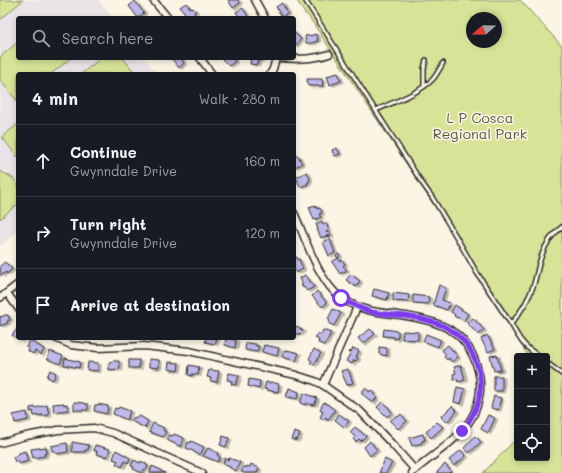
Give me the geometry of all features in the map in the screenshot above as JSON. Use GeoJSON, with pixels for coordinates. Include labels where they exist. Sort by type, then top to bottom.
{"type":"FeatureCollection","features":[{"type":"Feature","properties":{"kind":"street"},"geometry":{"type":"LineString","coordinates":[[153,0],[166,16]]}},
{"type":"Feature","properties":{"kind":"street"},"geometry":{"type":"LineString","coordinates":[[255,0],[264,16]]}},
{"type":"Feature","properties":{"kind":"street"},"geometry":{"type":"LineString","coordinates":[[296,58],[320,57],[329,54]]}},
{"type":"Feature","properties":{"kind":"street"},"geometry":{"type":"LineString","coordinates":[[202,60],[210,72]]}},
{"type":"Feature","properties":{"kind":"street"},"geometry":{"type":"LineString","coordinates":[[271,72],[275,60]]}},
{"type":"Feature","properties":{"kind":"street"},"geometry":{"type":"LineString","coordinates":[[60,340],[71,345],[92,348],[144,346],[189,351],[296,375],[323,385],[360,411],[391,443],[414,472],[462,431],[469,423],[477,406],[480,389],[477,364],[469,348],[456,333],[449,328],[407,316],[372,312],[357,307],[336,294],[324,279],[311,254],[296,218]]}},
{"type":"Feature","properties":{"kind":"street"},"geometry":{"type":"LineString","coordinates":[[0,298],[16,286]]}},
{"type":"Feature","properties":{"kind":"street"},"geometry":{"type":"LineString","coordinates":[[7,293],[16,305]]}},
{"type":"Feature","properties":{"kind":"street"},"geometry":{"type":"LineString","coordinates":[[323,385],[357,307]]}},
{"type":"Feature","properties":{"kind":"street"},"geometry":{"type":"LineString","coordinates":[[0,443],[58,430],[94,428],[113,433],[202,473]]}},
{"type":"Feature","properties":{"kind":"lane"},"geometry":{"type":"LineString","coordinates":[[305,0],[447,221],[480,278],[512,324],[524,346],[534,353]]}},
{"type":"Feature","properties":{"kind":"lane"},"geometry":{"type":"LineString","coordinates":[[424,86],[424,69],[426,60]]}},
{"type":"Feature","properties":{"kind":"lane"},"geometry":{"type":"LineString","coordinates":[[376,110],[418,91],[432,80],[443,63]]}},
{"type":"Feature","properties":{"kind":"lane"},"geometry":{"type":"LineString","coordinates":[[512,324],[530,295],[546,243],[553,234],[562,227]]}},
{"type":"Feature","properties":{"kind":"lane"},"geometry":{"type":"LineString","coordinates":[[550,365],[562,374]]}},
{"type":"Feature","properties":{"kind":"shaded area"},"geometry":{"type":"Polygon","coordinates":[[[23,0],[98,0],[111,16],[16,16],[16,60],[146,60],[155,72],[16,72],[16,233],[0,246],[0,20],[23,0]]]}},
{"type":"Feature","properties":{"kind":"green space"},"geometry":{"type":"Polygon","coordinates":[[[0,0],[23,0],[0,20],[0,0]]]}},
{"type":"Feature","properties":{"kind":"green space","name":"L P Cosca Regional Park"},"geometry":{"type":"Polygon","coordinates":[[[297,0],[520,0],[562,46],[562,473],[483,473],[514,441],[514,461],[550,461],[550,353],[526,353],[453,234],[307,14],[305,14],[297,0]]]}},
{"type":"Feature","properties":{"kind":"green space"},"geometry":{"type":"Polygon","coordinates":[[[16,44],[16,60],[68,60],[54,72],[16,72],[16,100],[0,80],[0,57],[16,44]]]}},
{"type":"Feature","properties":{"kind":"green space"},"geometry":{"type":"Polygon","coordinates":[[[98,60],[125,60],[134,72],[84,72],[98,60]]]}},
{"type":"Feature","properties":{"kind":"green space"},"geometry":{"type":"Polygon","coordinates":[[[16,126],[16,155],[2,137],[16,126]]]}},
{"type":"Feature","properties":{"kind":"green space"},"geometry":{"type":"Polygon","coordinates":[[[0,171],[13,178],[16,182],[16,206],[0,219],[0,171]]]}},
{"type":"Feature","properties":{"kind":"building"},"geometry":{"type":"Polygon","coordinates":[[[228,0],[238,0],[240,3],[233,8],[228,0]]]}},
{"type":"Feature","properties":{"kind":"building"},"geometry":{"type":"Polygon","coordinates":[[[135,1],[144,13],[140,16],[136,16],[129,6],[135,1]]]}},
{"type":"Feature","properties":{"kind":"building"},"geometry":{"type":"Polygon","coordinates":[[[186,3],[190,8],[193,8],[196,11],[194,12],[195,14],[193,16],[187,16],[180,7],[186,3]]]}},
{"type":"Feature","properties":{"kind":"building"},"geometry":{"type":"Polygon","coordinates":[[[282,3],[288,13],[281,16],[276,7],[282,3]]]}},
{"type":"Feature","properties":{"kind":"building"},"geometry":{"type":"Polygon","coordinates":[[[243,8],[248,16],[239,16],[236,12],[243,8]]]}},
{"type":"Feature","properties":{"kind":"building"},"geometry":{"type":"Polygon","coordinates":[[[296,34],[301,39],[296,45],[296,34]]]}},
{"type":"Feature","properties":{"kind":"building"},"geometry":{"type":"Polygon","coordinates":[[[314,34],[317,35],[318,41],[314,43],[306,43],[305,36],[314,34]]]}},
{"type":"Feature","properties":{"kind":"building"},"geometry":{"type":"Polygon","coordinates":[[[173,60],[182,60],[184,63],[179,68],[173,60]]]}},
{"type":"Feature","properties":{"kind":"building"},"geometry":{"type":"Polygon","coordinates":[[[223,60],[234,60],[229,66],[223,60]]]}},
{"type":"Feature","properties":{"kind":"building"},"geometry":{"type":"Polygon","coordinates":[[[251,60],[258,60],[257,65],[250,64],[251,60]]]}},
{"type":"Feature","properties":{"kind":"building"},"geometry":{"type":"Polygon","coordinates":[[[338,73],[341,81],[330,85],[327,76],[338,73]]]}},
{"type":"Feature","properties":{"kind":"building"},"geometry":{"type":"Polygon","coordinates":[[[307,79],[322,79],[323,86],[308,86],[307,79]]]}},
{"type":"Feature","properties":{"kind":"building"},"geometry":{"type":"Polygon","coordinates":[[[337,148],[340,154],[334,156],[332,150],[337,148]]]}},
{"type":"Feature","properties":{"kind":"building"},"geometry":{"type":"Polygon","coordinates":[[[298,155],[302,164],[296,166],[296,156],[298,155]]]}},
{"type":"Feature","properties":{"kind":"building"},"geometry":{"type":"Polygon","coordinates":[[[307,172],[310,179],[309,182],[307,183],[308,184],[300,187],[296,177],[307,172]]]}},
{"type":"Feature","properties":{"kind":"building"},"geometry":{"type":"Polygon","coordinates":[[[315,205],[317,209],[320,208],[322,213],[319,214],[321,217],[314,220],[309,207],[315,205]]]}},
{"type":"Feature","properties":{"kind":"building"},"geometry":{"type":"Polygon","coordinates":[[[322,221],[323,224],[326,223],[329,230],[326,232],[330,232],[331,236],[328,237],[328,235],[321,238],[316,224],[322,221]]]}},
{"type":"Feature","properties":{"kind":"building"},"geometry":{"type":"Polygon","coordinates":[[[330,239],[335,253],[329,256],[323,242],[330,239]]]}},
{"type":"Feature","properties":{"kind":"building"},"geometry":{"type":"Polygon","coordinates":[[[296,257],[298,260],[299,259],[303,269],[296,273],[296,257]]]}},
{"type":"Feature","properties":{"kind":"building"},"geometry":{"type":"Polygon","coordinates":[[[338,258],[345,264],[343,266],[347,270],[340,274],[332,262],[338,258]]]}},
{"type":"Feature","properties":{"kind":"building"},"geometry":{"type":"Polygon","coordinates":[[[5,262],[12,269],[7,274],[6,272],[1,276],[0,266],[5,262]]]}},
{"type":"Feature","properties":{"kind":"building"},"geometry":{"type":"Polygon","coordinates":[[[351,274],[360,281],[356,287],[346,280],[351,274]]]}},
{"type":"Feature","properties":{"kind":"building"},"geometry":{"type":"Polygon","coordinates":[[[305,275],[314,287],[307,291],[301,285],[303,285],[300,278],[305,275]]]}},
{"type":"Feature","properties":{"kind":"building"},"geometry":{"type":"Polygon","coordinates":[[[439,285],[446,288],[442,300],[450,303],[447,310],[433,305],[439,285]]]}},
{"type":"Feature","properties":{"kind":"building"},"geometry":{"type":"Polygon","coordinates":[[[374,289],[389,293],[387,300],[372,296],[374,289]]]}},
{"type":"Feature","properties":{"kind":"building"},"geometry":{"type":"Polygon","coordinates":[[[317,291],[327,303],[322,307],[312,296],[317,291]]]}},
{"type":"Feature","properties":{"kind":"building"},"geometry":{"type":"Polygon","coordinates":[[[393,293],[409,295],[408,302],[393,301],[393,293]]]}},
{"type":"Feature","properties":{"kind":"building"},"geometry":{"type":"Polygon","coordinates":[[[413,295],[429,297],[428,304],[413,303],[413,295]]]}},
{"type":"Feature","properties":{"kind":"building"},"geometry":{"type":"Polygon","coordinates":[[[455,305],[468,314],[464,321],[454,316],[455,315],[451,312],[455,305]]]}},
{"type":"Feature","properties":{"kind":"building"},"geometry":{"type":"Polygon","coordinates":[[[333,309],[341,313],[334,326],[328,323],[330,321],[328,319],[333,309]]]}},
{"type":"Feature","properties":{"kind":"building"},"geometry":{"type":"Polygon","coordinates":[[[8,315],[10,320],[7,321],[8,323],[0,326],[0,316],[8,315]]]}},
{"type":"Feature","properties":{"kind":"building"},"geometry":{"type":"Polygon","coordinates":[[[473,318],[484,330],[478,335],[467,323],[473,318]]]}},
{"type":"Feature","properties":{"kind":"building"},"geometry":{"type":"Polygon","coordinates":[[[297,326],[303,331],[299,335],[297,333],[296,334],[297,326]]]}},
{"type":"Feature","properties":{"kind":"building"},"geometry":{"type":"Polygon","coordinates":[[[370,329],[375,334],[363,344],[358,338],[370,329]]]}},
{"type":"Feature","properties":{"kind":"building"},"geometry":{"type":"Polygon","coordinates":[[[384,329],[398,331],[398,337],[394,339],[394,337],[383,336],[384,329]]]}},
{"type":"Feature","properties":{"kind":"building"},"geometry":{"type":"Polygon","coordinates":[[[16,330],[16,338],[12,335],[16,330]]]}},
{"type":"Feature","properties":{"kind":"building"},"geometry":{"type":"Polygon","coordinates":[[[323,330],[331,333],[324,345],[318,343],[319,340],[315,338],[318,333],[321,335],[323,330]]]}},
{"type":"Feature","properties":{"kind":"building"},"geometry":{"type":"Polygon","coordinates":[[[403,331],[418,332],[418,340],[402,339],[403,331]]]}},
{"type":"Feature","properties":{"kind":"building"},"geometry":{"type":"Polygon","coordinates":[[[426,334],[441,340],[438,347],[423,341],[426,334]]]}},
{"type":"Feature","properties":{"kind":"building"},"geometry":{"type":"Polygon","coordinates":[[[487,335],[495,349],[488,352],[481,339],[487,335]]]}},
{"type":"Feature","properties":{"kind":"building"},"geometry":{"type":"Polygon","coordinates":[[[30,340],[44,349],[41,355],[35,351],[33,354],[28,351],[29,348],[26,347],[30,340]]]}},
{"type":"Feature","properties":{"kind":"building"},"geometry":{"type":"Polygon","coordinates":[[[206,340],[216,340],[215,344],[205,342],[206,340]]]}},
{"type":"Feature","properties":{"kind":"building"},"geometry":{"type":"Polygon","coordinates":[[[226,340],[236,340],[235,348],[225,345],[226,340]]]}},
{"type":"Feature","properties":{"kind":"building"},"geometry":{"type":"Polygon","coordinates":[[[246,343],[256,344],[256,346],[259,346],[257,352],[245,350],[246,343]]]}},
{"type":"Feature","properties":{"kind":"building"},"geometry":{"type":"Polygon","coordinates":[[[264,345],[279,348],[277,356],[262,352],[264,345]]]}},
{"type":"Feature","properties":{"kind":"building"},"geometry":{"type":"Polygon","coordinates":[[[448,345],[458,357],[452,362],[449,358],[447,360],[444,357],[446,355],[442,350],[448,345]]]}},
{"type":"Feature","properties":{"kind":"building"},"geometry":{"type":"Polygon","coordinates":[[[379,347],[387,348],[387,356],[379,354],[379,347]]]}},
{"type":"Feature","properties":{"kind":"building"},"geometry":{"type":"Polygon","coordinates":[[[353,348],[359,351],[356,357],[358,358],[356,361],[354,360],[352,364],[346,361],[350,351],[351,352],[353,348]]]}},
{"type":"Feature","properties":{"kind":"building"},"geometry":{"type":"Polygon","coordinates":[[[314,349],[321,353],[314,365],[310,363],[312,361],[309,359],[314,349]]]}},
{"type":"Feature","properties":{"kind":"building"},"geometry":{"type":"Polygon","coordinates":[[[284,350],[299,353],[296,361],[282,357],[284,350]]]}},
{"type":"Feature","properties":{"kind":"building"},"geometry":{"type":"Polygon","coordinates":[[[50,351],[63,356],[60,364],[47,359],[50,351]]]}},
{"type":"Feature","properties":{"kind":"building"},"geometry":{"type":"Polygon","coordinates":[[[497,355],[501,370],[494,371],[490,356],[497,355]]]}},
{"type":"Feature","properties":{"kind":"building"},"geometry":{"type":"Polygon","coordinates":[[[65,358],[80,362],[79,368],[64,365],[65,358]]]}},
{"type":"Feature","properties":{"kind":"building"},"geometry":{"type":"Polygon","coordinates":[[[149,359],[159,360],[159,368],[149,367],[149,359]]]}},
{"type":"Feature","properties":{"kind":"building"},"geometry":{"type":"Polygon","coordinates":[[[129,360],[139,360],[139,368],[129,368],[129,360]]]}},
{"type":"Feature","properties":{"kind":"building"},"geometry":{"type":"Polygon","coordinates":[[[119,361],[120,369],[109,370],[109,362],[119,361]]]}},
{"type":"Feature","properties":{"kind":"building"},"geometry":{"type":"Polygon","coordinates":[[[88,362],[98,363],[98,371],[87,370],[88,362]]]}},
{"type":"Feature","properties":{"kind":"building"},"geometry":{"type":"Polygon","coordinates":[[[169,362],[179,363],[178,371],[168,369],[169,362]]]}},
{"type":"Feature","properties":{"kind":"building"},"geometry":{"type":"Polygon","coordinates":[[[189,365],[199,367],[198,375],[188,375],[189,365]]]}},
{"type":"Feature","properties":{"kind":"building"},"geometry":{"type":"Polygon","coordinates":[[[461,365],[465,380],[458,382],[457,379],[454,380],[453,374],[456,373],[454,367],[461,365]]]}},
{"type":"Feature","properties":{"kind":"building"},"geometry":{"type":"Polygon","coordinates":[[[348,369],[353,383],[347,385],[341,371],[348,369]]]}},
{"type":"Feature","properties":{"kind":"building"},"geometry":{"type":"Polygon","coordinates":[[[50,370],[56,373],[53,380],[47,377],[50,370]]]}},
{"type":"Feature","properties":{"kind":"building"},"geometry":{"type":"Polygon","coordinates":[[[209,370],[219,371],[217,382],[210,381],[211,378],[207,377],[209,370]]]}},
{"type":"Feature","properties":{"kind":"building"},"geometry":{"type":"Polygon","coordinates":[[[229,373],[239,375],[236,385],[231,384],[232,381],[227,380],[229,373]]]}},
{"type":"Feature","properties":{"kind":"building"},"geometry":{"type":"Polygon","coordinates":[[[494,376],[502,376],[502,391],[494,391],[494,376]]]}},
{"type":"Feature","properties":{"kind":"building"},"geometry":{"type":"Polygon","coordinates":[[[249,379],[260,381],[259,389],[248,386],[249,379]]]}},
{"type":"Feature","properties":{"kind":"building"},"geometry":{"type":"Polygon","coordinates":[[[266,382],[279,384],[278,392],[264,389],[266,382]]]}},
{"type":"Feature","properties":{"kind":"building"},"geometry":{"type":"Polygon","coordinates":[[[457,387],[465,389],[461,404],[454,402],[457,387]]]}},
{"type":"Feature","properties":{"kind":"building"},"geometry":{"type":"Polygon","coordinates":[[[289,388],[299,392],[297,399],[286,397],[289,388]]]}},
{"type":"Feature","properties":{"kind":"building"},"geometry":{"type":"Polygon","coordinates":[[[365,388],[370,392],[371,390],[375,393],[373,394],[377,397],[373,403],[361,393],[365,388]]]}},
{"type":"Feature","properties":{"kind":"building"},"geometry":{"type":"Polygon","coordinates":[[[304,393],[317,398],[314,405],[306,403],[305,405],[300,403],[304,393]]]}},
{"type":"Feature","properties":{"kind":"building"},"geometry":{"type":"Polygon","coordinates":[[[494,396],[501,398],[498,410],[491,408],[494,396]]]}},
{"type":"Feature","properties":{"kind":"building"},"geometry":{"type":"Polygon","coordinates":[[[74,402],[88,404],[88,410],[74,410],[74,402]]]}},
{"type":"Feature","properties":{"kind":"building"},"geometry":{"type":"Polygon","coordinates":[[[324,402],[335,410],[328,420],[326,417],[324,420],[320,417],[323,412],[320,409],[324,402]]]}},
{"type":"Feature","properties":{"kind":"building"},"geometry":{"type":"Polygon","coordinates":[[[382,402],[392,412],[387,417],[377,407],[382,402]]]}},
{"type":"Feature","properties":{"kind":"building"},"geometry":{"type":"Polygon","coordinates":[[[64,403],[64,405],[67,404],[68,410],[54,412],[53,404],[64,403]]]}},
{"type":"Feature","properties":{"kind":"building"},"geometry":{"type":"Polygon","coordinates":[[[98,404],[108,406],[107,414],[94,411],[95,405],[98,404]]]}},
{"type":"Feature","properties":{"kind":"building"},"geometry":{"type":"Polygon","coordinates":[[[47,405],[49,415],[34,416],[33,411],[30,412],[30,408],[47,405]]]}},
{"type":"Feature","properties":{"kind":"building"},"geometry":{"type":"Polygon","coordinates":[[[452,406],[457,411],[447,422],[441,417],[452,406]]]}},
{"type":"Feature","properties":{"kind":"building"},"geometry":{"type":"Polygon","coordinates":[[[119,407],[130,411],[127,420],[113,414],[115,408],[118,409],[119,407]]]}},
{"type":"Feature","properties":{"kind":"building"},"geometry":{"type":"Polygon","coordinates":[[[27,412],[28,420],[15,423],[13,415],[27,412]]]}},
{"type":"Feature","properties":{"kind":"building"},"geometry":{"type":"Polygon","coordinates":[[[339,414],[349,421],[344,427],[335,420],[339,414]]]}},
{"type":"Feature","properties":{"kind":"building"},"geometry":{"type":"Polygon","coordinates":[[[401,414],[407,421],[398,429],[390,421],[401,414]]]}},
{"type":"Feature","properties":{"kind":"building"},"geometry":{"type":"Polygon","coordinates":[[[138,415],[148,421],[145,428],[131,421],[134,417],[137,418],[138,415]]]}},
{"type":"Feature","properties":{"kind":"building"},"geometry":{"type":"Polygon","coordinates":[[[488,415],[495,418],[488,433],[481,429],[488,415]]]}},
{"type":"Feature","properties":{"kind":"building"},"geometry":{"type":"Polygon","coordinates":[[[437,422],[443,427],[431,438],[426,432],[437,422]]]}},
{"type":"Feature","properties":{"kind":"building"},"geometry":{"type":"Polygon","coordinates":[[[153,423],[164,428],[163,430],[166,432],[163,437],[149,432],[153,423]]]}},
{"type":"Feature","properties":{"kind":"building"},"geometry":{"type":"Polygon","coordinates":[[[355,427],[366,436],[361,441],[359,439],[356,442],[353,439],[355,437],[350,432],[355,427]]]}},
{"type":"Feature","properties":{"kind":"building"},"geometry":{"type":"Polygon","coordinates":[[[294,432],[300,434],[295,441],[291,439],[294,432]]]}},
{"type":"Feature","properties":{"kind":"building"},"geometry":{"type":"Polygon","coordinates":[[[174,434],[184,438],[181,447],[167,440],[170,435],[173,436],[174,434]]]}},
{"type":"Feature","properties":{"kind":"building"},"geometry":{"type":"Polygon","coordinates":[[[423,434],[425,440],[422,441],[422,443],[412,446],[409,438],[423,434]]]}},
{"type":"Feature","properties":{"kind":"building"},"geometry":{"type":"Polygon","coordinates":[[[223,436],[229,438],[226,447],[220,445],[223,436]]]}},
{"type":"Feature","properties":{"kind":"building"},"geometry":{"type":"Polygon","coordinates":[[[475,436],[481,442],[469,453],[464,448],[475,436]]]}},
{"type":"Feature","properties":{"kind":"building"},"geometry":{"type":"Polygon","coordinates":[[[191,441],[204,447],[200,455],[186,448],[188,442],[190,443],[191,441]]]}},
{"type":"Feature","properties":{"kind":"building"},"geometry":{"type":"Polygon","coordinates":[[[370,441],[377,450],[370,456],[364,447],[370,441]]]}},
{"type":"Feature","properties":{"kind":"building"},"geometry":{"type":"Polygon","coordinates":[[[72,442],[89,445],[88,450],[85,450],[85,452],[72,452],[72,442]]]}},
{"type":"Feature","properties":{"kind":"building"},"geometry":{"type":"Polygon","coordinates":[[[67,443],[68,452],[56,454],[55,451],[52,451],[51,446],[67,443]]]}},
{"type":"Feature","properties":{"kind":"building"},"geometry":{"type":"Polygon","coordinates":[[[95,445],[110,449],[107,457],[96,454],[97,451],[94,451],[95,445]]]}},
{"type":"Feature","properties":{"kind":"building"},"geometry":{"type":"Polygon","coordinates":[[[46,447],[47,453],[44,453],[45,456],[33,458],[31,449],[46,447]]]}},
{"type":"Feature","properties":{"kind":"building"},"geometry":{"type":"Polygon","coordinates":[[[208,448],[218,453],[217,455],[220,457],[218,462],[203,456],[208,448]]]}},
{"type":"Feature","properties":{"kind":"building"},"geometry":{"type":"Polygon","coordinates":[[[116,450],[130,458],[128,463],[125,461],[122,467],[116,464],[118,461],[113,459],[116,450]]]}},
{"type":"Feature","properties":{"kind":"building"},"geometry":{"type":"Polygon","coordinates":[[[461,450],[466,456],[454,466],[449,460],[461,450]]]}},
{"type":"Feature","properties":{"kind":"building"},"geometry":{"type":"Polygon","coordinates":[[[25,451],[28,461],[19,464],[18,461],[15,462],[13,457],[25,451]]]}},
{"type":"Feature","properties":{"kind":"building"},"geometry":{"type":"Polygon","coordinates":[[[225,458],[240,462],[236,471],[223,464],[225,458]]]}},
{"type":"Feature","properties":{"kind":"building"},"geometry":{"type":"Polygon","coordinates":[[[385,459],[392,463],[386,473],[379,473],[385,459]]]}},
{"type":"Feature","properties":{"kind":"building"},"geometry":{"type":"Polygon","coordinates":[[[134,460],[140,463],[141,461],[146,464],[148,466],[146,470],[144,469],[142,473],[133,469],[134,467],[131,466],[134,460]]]}},
{"type":"Feature","properties":{"kind":"building"},"geometry":{"type":"Polygon","coordinates":[[[251,464],[259,468],[257,473],[241,472],[244,466],[246,468],[247,466],[250,467],[251,464]]]}},
{"type":"Feature","properties":{"kind":"building"},"geometry":{"type":"Polygon","coordinates":[[[445,464],[451,471],[449,473],[437,473],[437,472],[445,464]]]}},
{"type":"Feature","properties":{"kind":"building"},"geometry":{"type":"Polygon","coordinates":[[[152,466],[159,469],[165,473],[150,473],[152,466]]]}},
{"type":"Feature","properties":{"kind":"route"},"geometry":{"type":"LineString","coordinates":[[341,298],[357,307],[372,312],[407,316],[439,324],[449,328],[463,340],[477,364],[480,389],[477,406],[469,423],[462,431]]}}]}
